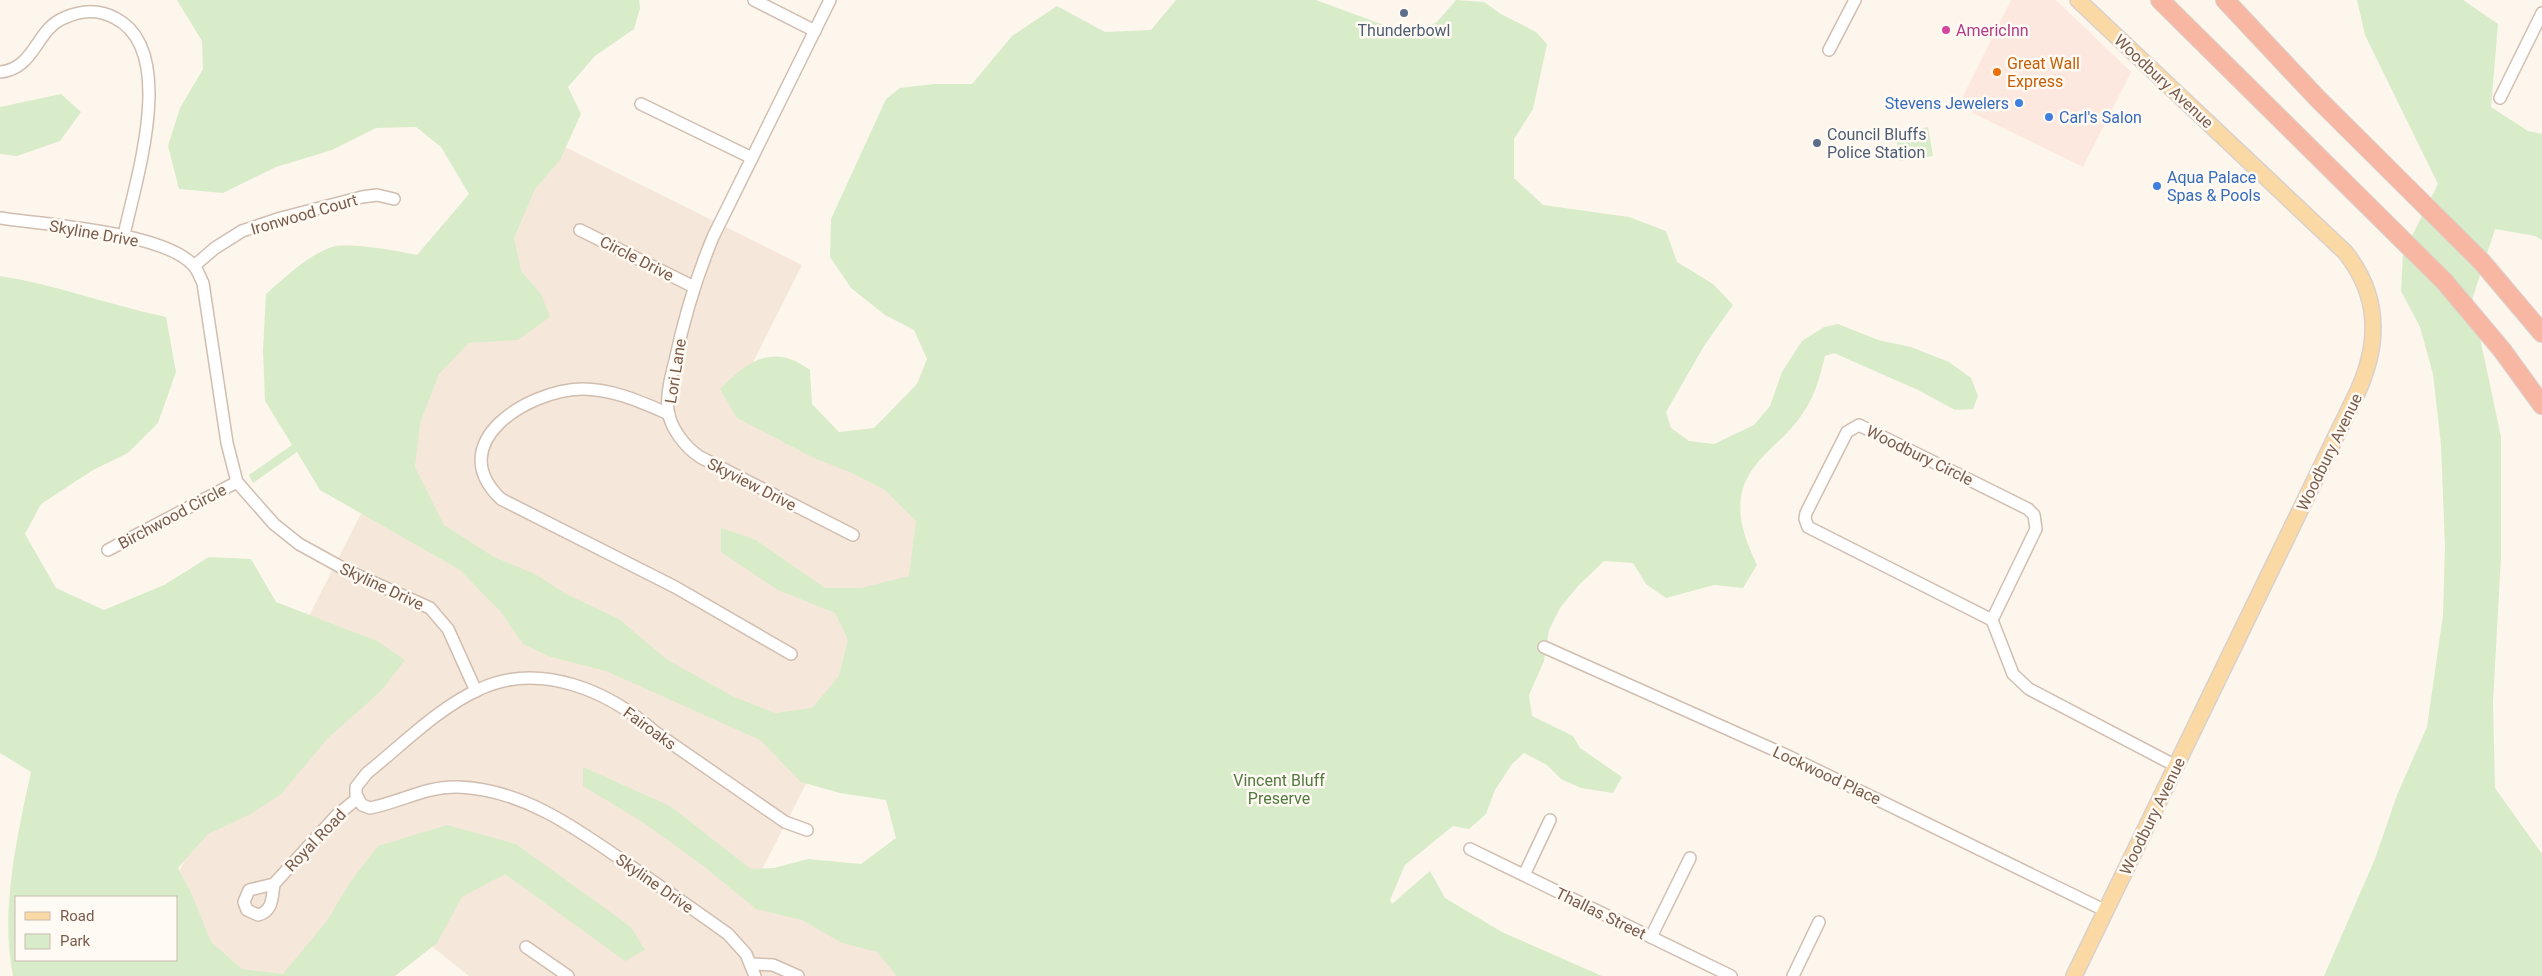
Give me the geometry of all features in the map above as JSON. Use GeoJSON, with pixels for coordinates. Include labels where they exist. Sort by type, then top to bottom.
{"type":"FeatureCollection","features":[{"type":"Feature","properties":{"kind":"highway"},"geometry":{"type":"LineString","coordinates":[[2147,0],[2220,62]]}},
{"type":"Feature","properties":{"kind":"highway"},"geometry":{"type":"LineString","coordinates":[[2160,0],[2220,62],[2444,281],[2502,350],[2542,404]]}},
{"type":"Feature","properties":{"kind":"highway"},"geometry":{"type":"LineString","coordinates":[[2225,0],[2318,98],[2482,262],[2542,333]]}},
{"type":"Feature","properties":{"kind":"highway"},"geometry":{"type":"LineString","coordinates":[[2235,0],[2318,98]]}},
{"type":"Feature","properties":{"kind":"main road","name":"Woodbury Avenue"},"geometry":{"type":"LineString","coordinates":[[2074,976],[2358,391],[2372,355],[2373,313],[2358,270],[2337,243],[2078,0]]}},
{"type":"Feature","properties":{"kind":"street"},"geometry":{"type":"LineString","coordinates":[[754,0],[815,31]]}},
{"type":"Feature","properties":{"kind":"street","name":"Lori Lane"},"geometry":{"type":"LineString","coordinates":[[790,654],[675,587],[501,499],[484,478],[481,455],[489,434],[512,413],[542,397],[582,389],[613,392],[669,414],[668,401],[672,371],[684,316],[713,237],[830,0]]}},
{"type":"Feature","properties":{"kind":"street"},"geometry":{"type":"LineString","coordinates":[[1830,50],[1855,0]]}},
{"type":"Feature","properties":{"kind":"street"},"geometry":{"type":"LineString","coordinates":[[0,72],[14,69],[30,57],[57,21],[80,12],[107,14],[130,28],[139,40],[145,56],[150,99],[142,150],[124,235]]}},
{"type":"Feature","properties":{"kind":"street"},"geometry":{"type":"LineString","coordinates":[[2500,98],[2542,13]]}},
{"type":"Feature","properties":{"kind":"street"},"geometry":{"type":"LineString","coordinates":[[641,104],[752,158]]}},
{"type":"Feature","properties":{"kind":"street","name":"Ironwood Court"},"geometry":{"type":"LineString","coordinates":[[194,266],[227,240],[258,225],[362,197],[377,195],[394,199]]}},
{"type":"Feature","properties":{"kind":"street","name":"Skyline Drive"},"geometry":{"type":"LineString","coordinates":[[0,218],[124,235],[170,250],[194,266],[203,283],[227,443],[237,482],[274,524],[299,544],[348,571],[430,608],[448,629],[476,691]]}},
{"type":"Feature","properties":{"kind":"street","name":"Circle Drive"},"geometry":{"type":"LineString","coordinates":[[580,230],[694,286]]}},
{"type":"Feature","properties":{"kind":"street","name":"Skyview Drive"},"geometry":{"type":"LineString","coordinates":[[669,414],[681,440],[700,457],[853,535]]}},
{"type":"Feature","properties":{"kind":"street","name":"Woodbury Circle"},"geometry":{"type":"LineString","coordinates":[[1862,426],[2028,509],[2034,515],[2036,529],[1992,620],[1808,527],[1805,519],[1806,513],[1847,432],[1862,426]]}},
{"type":"Feature","properties":{"kind":"street","name":"Birchwood Circle"},"geometry":{"type":"LineString","coordinates":[[108,550],[237,482]]}},
{"type":"Feature","properties":{"kind":"street"},"geometry":{"type":"LineString","coordinates":[[1992,620],[2013,674],[2029,689],[2176,766]]}},
{"type":"Feature","properties":{"kind":"street","name":"Lockwood Place"},"geometry":{"type":"LineString","coordinates":[[1544,647],[1790,757],[2106,910]]}},
{"type":"Feature","properties":{"kind":"street","name":"Fairoaks"},"geometry":{"type":"LineString","coordinates":[[476,691],[494,684],[531,678],[560,681],[584,688],[636,715],[655,732],[785,822],[807,830]]}},
{"type":"Feature","properties":{"kind":"street"},"geometry":{"type":"LineString","coordinates":[[358,798],[356,787],[367,773],[452,705],[476,691]]}},
{"type":"Feature","properties":{"kind":"street","name":"Skyline Drive"},"geometry":{"type":"LineString","coordinates":[[358,798],[362,805],[370,808],[428,790],[459,787],[496,793],[546,811],[596,842],[728,934],[746,954],[754,976]]}},
{"type":"Feature","properties":{"kind":"street","name":"Royal Road"},"geometry":{"type":"LineString","coordinates":[[274,884],[337,815],[358,798]]}},
{"type":"Feature","properties":{"kind":"street"},"geometry":{"type":"LineString","coordinates":[[1524,875],[1550,820]]}},
{"type":"Feature","properties":{"kind":"street","name":"Thallas Street"},"geometry":{"type":"LineString","coordinates":[[1470,850],[1731,976]]}},
{"type":"Feature","properties":{"kind":"street"},"geometry":{"type":"LineString","coordinates":[[1651,937],[1690,858]]}},
{"type":"Feature","properties":{"kind":"street"},"geometry":{"type":"LineString","coordinates":[[1793,976],[1820,922]]}},
{"type":"Feature","properties":{"kind":"street"},"geometry":{"type":"LineString","coordinates":[[526,947],[568,976]]}},
{"type":"Feature","properties":{"kind":"street"},"geometry":{"type":"LineString","coordinates":[[751,964],[773,965],[798,976]]}},
{"type":"Feature","properties":{"kind":"shaded area"},"geometry":{"type":"Polygon","coordinates":[[[2011,0],[2056,0],[2131,72],[2083,167],[1958,106],[2011,0]]]}},
{"type":"Feature","properties":{"kind":"shaded area"},"geometry":{"type":"Polygon","coordinates":[[[551,140],[802,265],[741,386],[951,502],[755,883],[948,976],[469,976],[410,929],[363,976],[126,976],[178,961],[178,896],[167,896],[551,140]]]}},
{"type":"Feature","properties":{"kind":"green space","name":"Vincent Bluff Preserve"},"geometry":{"type":"Polygon","coordinates":[[[177,0],[639,0],[640,8],[634,29],[595,56],[568,87],[581,114],[560,160],[535,189],[514,238],[521,271],[541,294],[550,317],[518,340],[469,343],[439,374],[420,423],[415,467],[444,525],[494,557],[535,574],[566,594],[619,619],[666,659],[734,697],[775,713],[812,708],[839,676],[848,640],[835,613],[778,590],[721,552],[721,528],[756,540],[825,588],[861,588],[909,576],[916,521],[885,490],[852,473],[814,458],[737,418],[720,389],[741,370],[762,358],[773,356],[797,362],[810,370],[812,404],[839,432],[874,428],[917,384],[927,359],[914,330],[885,315],[851,288],[830,257],[831,219],[886,99],[900,88],[934,84],[972,84],[1012,36],[1057,6],[1105,32],[1151,30],[1176,0],[1316,0],[1411,35],[1437,22],[1456,0],[1484,2],[1501,14],[1536,32],[1547,44],[1533,109],[1514,139],[1514,178],[1543,205],[1629,217],[1666,231],[1677,262],[1713,284],[1733,305],[1704,346],[1666,412],[1671,428],[1689,441],[1714,444],[1754,425],[1770,406],[1782,372],[1802,341],[1824,327],[1838,324],[1878,340],[1911,347],[1949,362],[1971,378],[1978,396],[1973,409],[1955,410],[1918,390],[1834,353],[1825,356],[1811,400],[1793,426],[1759,461],[1744,487],[1740,512],[1742,525],[1757,565],[1743,588],[1714,585],[1666,598],[1646,584],[1633,563],[1604,561],[1578,586],[1560,608],[1549,630],[1544,661],[1529,695],[1532,716],[1573,736],[1580,748],[1622,777],[1613,793],[1581,788],[1561,779],[1547,765],[1524,753],[1512,764],[1495,790],[1486,814],[1469,829],[1453,826],[1405,865],[1390,900],[1392,904],[1430,871],[1445,898],[1502,932],[1602,976],[897,976],[877,952],[842,943],[802,920],[756,909],[702,865],[644,823],[583,786],[583,767],[670,806],[751,869],[774,868],[808,859],[861,864],[896,838],[886,800],[840,793],[801,782],[760,740],[606,671],[551,657],[523,644],[500,611],[460,570],[320,490],[297,452],[253,483],[249,475],[292,445],[265,401],[263,350],[266,294],[305,261],[332,247],[361,246],[417,255],[469,194],[441,147],[416,127],[376,128],[332,150],[276,167],[223,193],[179,189],[168,146],[180,108],[203,69],[202,41],[177,0]]]}},
{"type":"Feature","properties":{"kind":"green space"},"geometry":{"type":"Polygon","coordinates":[[[2357,0],[2463,0],[2498,24],[2491,107],[2528,131],[2542,134],[2542,240],[2535,236],[2495,229],[2472,300],[2501,437],[2501,557],[2493,702],[2495,788],[2542,854],[2542,976],[2324,976],[2375,859],[2397,795],[2427,727],[2443,615],[2445,546],[2441,445],[2433,374],[2420,327],[2401,291],[2403,254],[2438,184],[2365,35],[2357,0]]]}},
{"type":"Feature","properties":{"kind":"green space"},"geometry":{"type":"Polygon","coordinates":[[[61,94],[81,112],[60,141],[17,156],[0,154],[0,107],[61,94]]]}},
{"type":"Feature","properties":{"kind":"green space"},"geometry":{"type":"Polygon","coordinates":[[[1928,127],[1933,156],[1900,161],[1895,134],[1928,127]]]}},
{"type":"Feature","properties":{"kind":"green space"},"geometry":{"type":"Polygon","coordinates":[[[0,276],[166,317],[176,372],[158,423],[128,453],[93,470],[41,504],[25,534],[56,588],[104,610],[164,585],[209,557],[251,559],[276,602],[377,641],[405,660],[381,691],[328,738],[281,794],[251,814],[208,834],[178,868],[193,897],[211,942],[242,969],[283,974],[326,922],[351,881],[378,846],[447,825],[516,844],[631,927],[645,950],[625,961],[505,874],[462,897],[437,943],[395,976],[13,976],[9,951],[9,900],[20,822],[31,772],[0,753],[0,276]]]}},
{"type":"Feature","properties":{"kind":"place","name":"Thunderbowl"},"geometry":{"type":"Point","coordinates":[1404,13]}},
{"type":"Feature","properties":{"kind":"place","name":"AmericInn"},"geometry":{"type":"Point","coordinates":[1946,30]}},
{"type":"Feature","properties":{"kind":"place","name":"Great Wall Express"},"geometry":{"type":"Point","coordinates":[1997,72]}},
{"type":"Feature","properties":{"kind":"place","name":"Stevens Jewelers"},"geometry":{"type":"Point","coordinates":[2019,103]}},
{"type":"Feature","properties":{"kind":"place","name":"Carl's Salon"},"geometry":{"type":"Point","coordinates":[2049,117]}},
{"type":"Feature","properties":{"kind":"place","name":"Council Bluffs Police Station"},"geometry":{"type":"Point","coordinates":[1817,143]}},
{"type":"Feature","properties":{"kind":"place","name":"Aqua Palace Spas & Pools"},"geometry":{"type":"Point","coordinates":[2157,186]}}]}
